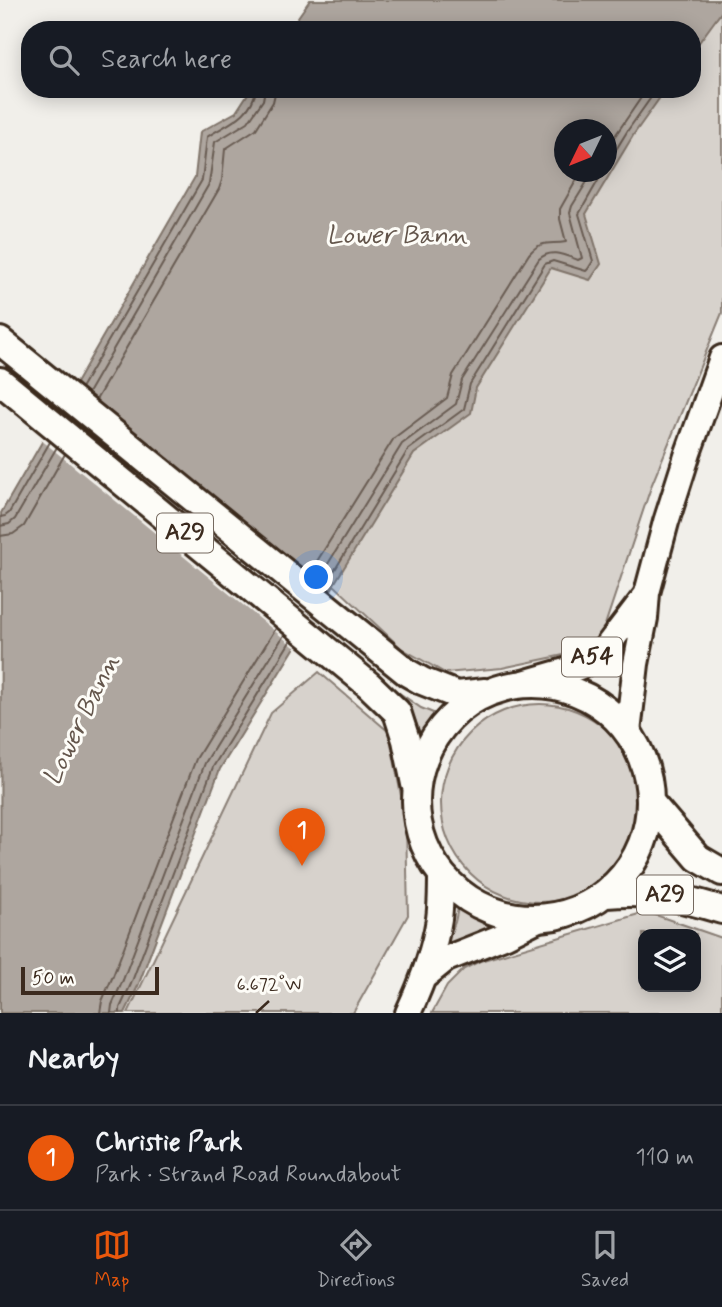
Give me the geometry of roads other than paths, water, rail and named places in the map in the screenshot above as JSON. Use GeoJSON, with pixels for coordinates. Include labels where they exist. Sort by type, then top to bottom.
{"type":"FeatureCollection","features":[{"type":"Feature","properties":{"kind":"highway","name":"A29"},"geometry":{"type":"LineString","coordinates":[[0,341],[391,660],[422,681],[457,695],[537,684],[560,687],[586,696],[609,712],[628,732],[645,765],[651,803],[645,837],[630,869],[606,894],[576,911],[538,919],[501,914],[468,899],[441,874],[426,848],[417,819],[416,789],[406,740],[397,712],[369,685],[0,381]]}},
{"type":"Feature","properties":{"kind":"highway","name":"A29"},"geometry":{"type":"LineString","coordinates":[[416,789],[424,758],[440,730],[463,708],[502,689]]}},
{"type":"Feature","properties":{"kind":"highway","name":"A29"},"geometry":{"type":"LineString","coordinates":[[651,803],[698,858],[722,872]]}},
{"type":"Feature","properties":{"kind":"highway","name":"A29"},"geometry":{"type":"LineString","coordinates":[[606,894],[632,892],[664,895],[722,910]]}},
{"type":"Feature","properties":{"kind":"main road","name":"A54"},"geometry":{"type":"LineString","coordinates":[[628,732],[647,593],[677,488],[722,358]]}},
{"type":"Feature","properties":{"kind":"main road","name":"A54"},"geometry":{"type":"LineString","coordinates":[[502,689],[579,667],[605,649],[647,593]]}},
{"type":"Feature","properties":{"kind":"main road","name":"A29"},"geometry":{"type":"LineString","coordinates":[[408,1013],[425,976],[440,916],[441,874]]}},
{"type":"Feature","properties":{"kind":"main road","name":"A29"},"geometry":{"type":"LineString","coordinates":[[425,976],[446,959],[538,919]]}},
{"type":"Feature","properties":{"kind":"water"},"geometry":{"type":"Polygon","coordinates":[[[310,0],[722,0],[722,11],[701,40],[701,21],[295,21],[310,0]]]}},
{"type":"Feature","properties":{"kind":"water","name":"Lower Bann"},"geometry":{"type":"Polygon","coordinates":[[[245,98],[660,98],[617,162],[617,119],[554,119],[554,182],[605,182],[586,214],[601,264],[590,280],[551,268],[476,388],[471,413],[414,454],[220,769],[138,986],[125,1013],[0,1013],[1,513],[195,177],[200,132],[236,112],[245,98]]]}},
{"type":"Feature","properties":{"kind":"place","name":"Christie Park"},"geometry":{"type":"Point","coordinates":[302,866]}}]}
